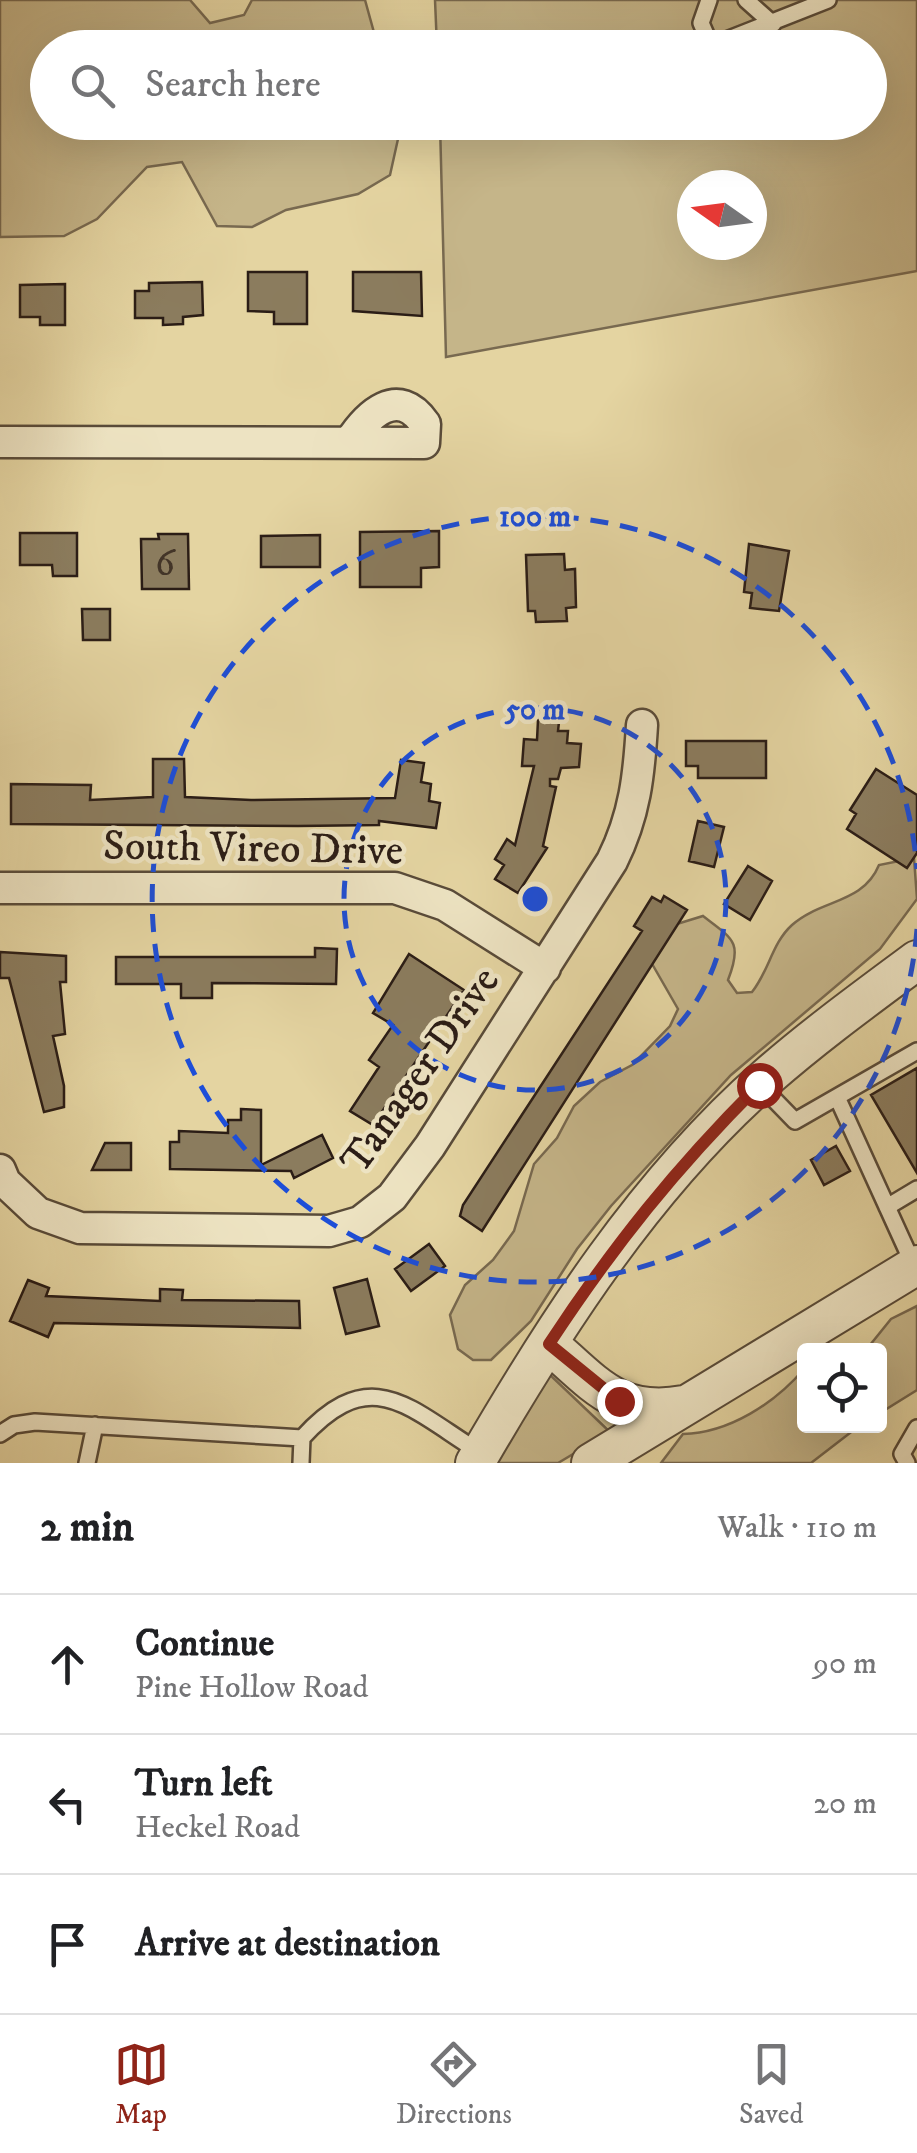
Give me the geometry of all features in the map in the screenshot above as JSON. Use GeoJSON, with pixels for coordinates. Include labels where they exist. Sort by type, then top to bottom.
{"type":"FeatureCollection","features":[{"type":"Feature","properties":{"kind":"street"},"geometry":{"type":"LineString","coordinates":[[0,442],[348,443]]}},
{"type":"Feature","properties":{"kind":"street","name":"Tanager Drive"},"geometry":{"type":"LineString","coordinates":[[0,1170],[5,1182],[38,1213],[80,1228],[329,1231],[360,1222],[392,1197],[430,1146],[545,968],[630,826],[638,791],[642,725]]}},
{"type":"Feature","properties":{"kind":"street","name":"South Vireo Drive"},"geometry":{"type":"LineString","coordinates":[[0,888],[394,888],[445,905],[545,968]]}},
{"type":"Feature","properties":{"kind":"street"},"geometry":{"type":"LineString","coordinates":[[478,1458],[615,1244],[703,1142],[759,1085],[917,960]]}},
{"type":"Feature","properties":{"kind":"street"},"geometry":{"type":"LineString","coordinates":[[591,1463],[916,1266]]}},
{"type":"Feature","properties":{"kind":"street"},"geometry":{"type":"LineString","coordinates":[[549,1344],[619,1401],[660,1409],[687,1404]]}},
{"type":"Feature","properties":{"kind":"lane"},"geometry":{"type":"LineString","coordinates":[[704,30],[702,23],[709,0]]}},
{"type":"Feature","properties":{"kind":"lane"},"geometry":{"type":"LineString","coordinates":[[746,0],[772,24]]}},
{"type":"Feature","properties":{"kind":"lane"},"geometry":{"type":"LineString","coordinates":[[755,30],[828,0]]}},
{"type":"Feature","properties":{"kind":"lane"},"geometry":{"type":"LineString","coordinates":[[759,1085],[795,1121],[917,1052]]}},
{"type":"Feature","properties":{"kind":"lane"},"geometry":{"type":"LineString","coordinates":[[837,1097],[916,1266]]}},
{"type":"Feature","properties":{"kind":"lane"},"geometry":{"type":"LineString","coordinates":[[887,1206],[917,1189]]}},
{"type":"Feature","properties":{"kind":"lane"},"geometry":{"type":"LineString","coordinates":[[0,1434],[14,1425],[35,1422],[302,1438],[344,1400],[380,1396],[398,1402],[478,1458]]}},
{"type":"Feature","properties":{"kind":"lane"},"geometry":{"type":"LineString","coordinates":[[93,1459],[95,1425]]}},
{"type":"Feature","properties":{"kind":"lane"},"geometry":{"type":"LineString","coordinates":[[907,1463],[902,1454],[917,1428]]}},
{"type":"Feature","properties":{"kind":"lane"},"geometry":{"type":"LineString","coordinates":[[302,1438],[302,1463]]}},
{"type":"Feature","properties":{"kind":"shaded area"},"geometry":{"type":"Polygon","coordinates":[[[0,0],[190,0],[210,23],[244,15],[252,0],[365,0],[373,30],[30,30],[30,140],[398,140],[390,175],[358,194],[286,210],[252,227],[217,226],[182,162],[147,167],[97,219],[64,236],[0,237],[0,0]]]}},
{"type":"Feature","properties":{"kind":"shaded area"},"geometry":{"type":"Polygon","coordinates":[[[435,0],[917,0],[917,271],[446,357],[440,140],[887,140],[887,30],[436,30],[435,0]]]}},
{"type":"Feature","properties":{"kind":"shaded area"},"geometry":{"type":"Polygon","coordinates":[[[914,858],[917,899],[880,949],[731,1075],[611,1206],[577,1249],[531,1321],[491,1360],[473,1360],[458,1349],[450,1315],[465,1285],[493,1260],[514,1231],[534,1164],[557,1138],[574,1106],[600,1082],[632,1065],[670,1026],[678,1009],[651,962],[667,927],[703,916],[728,936],[735,949],[728,980],[737,993],[752,992],[792,925],[863,887],[879,865],[914,858]]]}},
{"type":"Feature","properties":{"kind":"shaded area"},"geometry":{"type":"Polygon","coordinates":[[[917,1306],[917,1390],[887,1409],[887,1343],[872,1343],[891,1319],[917,1306]]]}},
{"type":"Feature","properties":{"kind":"shaded area"},"geometry":{"type":"Polygon","coordinates":[[[547,1372],[610,1432],[558,1463],[495,1463],[547,1372]]]}},
{"type":"Feature","properties":{"kind":"shaded area"},"geometry":{"type":"Polygon","coordinates":[[[797,1376],[797,1433],[850,1433],[811,1463],[661,1463],[683,1434],[734,1422],[779,1393],[797,1376]]]}},
{"type":"Feature","properties":{"kind":"building"},"geometry":{"type":"Polygon","coordinates":[[[248,272],[307,272],[307,324],[274,324],[274,312],[248,311],[248,272]]]}},
{"type":"Feature","properties":{"kind":"building"},"geometry":{"type":"Polygon","coordinates":[[[353,272],[421,272],[422,316],[353,311],[353,272]]]}},
{"type":"Feature","properties":{"kind":"building"},"geometry":{"type":"Polygon","coordinates":[[[202,282],[203,315],[183,317],[183,324],[163,325],[163,318],[135,318],[135,291],[149,291],[149,283],[202,282]]]}},
{"type":"Feature","properties":{"kind":"building"},"geometry":{"type":"Polygon","coordinates":[[[65,284],[65,325],[40,325],[40,317],[20,317],[20,285],[65,284]]]}},
{"type":"Feature","properties":{"kind":"building"},"geometry":{"type":"Polygon","coordinates":[[[439,531],[439,567],[421,568],[421,587],[360,587],[360,532],[439,531]]]}},
{"type":"Feature","properties":{"kind":"building"},"geometry":{"type":"Polygon","coordinates":[[[20,533],[77,533],[77,576],[53,576],[52,565],[20,565],[20,533]]]}},
{"type":"Feature","properties":{"kind":"building"},"geometry":{"type":"Polygon","coordinates":[[[158,534],[188,534],[189,589],[142,589],[141,539],[159,539],[158,534]]]}},
{"type":"Feature","properties":{"kind":"building"},"geometry":{"type":"Polygon","coordinates":[[[320,535],[320,567],[261,567],[261,536],[320,535]]]}},
{"type":"Feature","properties":{"kind":"building"},"geometry":{"type":"Polygon","coordinates":[[[749,544],[789,551],[779,611],[750,608],[752,593],[744,592],[749,544]]]}},
{"type":"Feature","properties":{"kind":"building"},"geometry":{"type":"Polygon","coordinates":[[[564,554],[565,570],[575,569],[576,607],[566,608],[567,621],[536,622],[535,611],[528,611],[526,555],[564,554]]]}},
{"type":"Feature","properties":{"kind":"building"},"geometry":{"type":"Polygon","coordinates":[[[82,609],[110,609],[110,640],[83,640],[82,609]]]}},
{"type":"Feature","properties":{"kind":"building"},"geometry":{"type":"Polygon","coordinates":[[[538,720],[559,722],[558,731],[568,731],[567,743],[581,744],[579,767],[561,768],[558,779],[550,779],[550,786],[556,787],[543,846],[547,848],[518,893],[495,879],[504,865],[495,859],[507,839],[515,845],[534,766],[522,766],[524,739],[537,740],[538,720]]]}},
{"type":"Feature","properties":{"kind":"building"},"geometry":{"type":"Polygon","coordinates":[[[686,741],[766,741],[766,778],[698,778],[698,766],[686,766],[686,741]]]}},
{"type":"Feature","properties":{"kind":"building"},"geometry":{"type":"Polygon","coordinates":[[[153,759],[184,759],[185,797],[251,800],[395,798],[401,760],[424,763],[421,782],[431,784],[429,801],[440,803],[436,828],[379,821],[379,825],[298,826],[11,824],[11,784],[91,785],[90,800],[153,797],[153,759]]]}},
{"type":"Feature","properties":{"kind":"building"},"geometry":{"type":"Polygon","coordinates":[[[876,769],[917,795],[917,853],[907,868],[847,829],[856,814],[850,810],[876,769]]]}},
{"type":"Feature","properties":{"kind":"building"},"geometry":{"type":"Polygon","coordinates":[[[698,821],[724,827],[714,867],[689,861],[698,821]]]}},
{"type":"Feature","properties":{"kind":"building"},"geometry":{"type":"Polygon","coordinates":[[[748,866],[772,881],[750,920],[724,904],[748,866]]]}},
{"type":"Feature","properties":{"kind":"building"},"geometry":{"type":"Polygon","coordinates":[[[664,896],[687,910],[482,1231],[460,1216],[463,1205],[642,931],[634,926],[652,897],[661,902],[664,896]]]}},
{"type":"Feature","properties":{"kind":"building"},"geometry":{"type":"Polygon","coordinates":[[[315,948],[337,949],[336,984],[212,983],[212,998],[181,998],[181,984],[116,984],[116,957],[315,957],[315,948]]]}},
{"type":"Feature","properties":{"kind":"building"},"geometry":{"type":"Polygon","coordinates":[[[0,952],[66,956],[66,982],[60,982],[65,1034],[53,1036],[64,1086],[64,1107],[44,1112],[9,978],[0,978],[0,952]]]}},
{"type":"Feature","properties":{"kind":"building"},"geometry":{"type":"Polygon","coordinates":[[[409,954],[464,990],[373,1125],[350,1111],[379,1067],[369,1060],[393,1025],[373,1013],[409,954]]]}},
{"type":"Feature","properties":{"kind":"building"},"geometry":{"type":"Polygon","coordinates":[[[917,1068],[917,1173],[871,1095],[917,1068]]]}},
{"type":"Feature","properties":{"kind":"building"},"geometry":{"type":"Polygon","coordinates":[[[241,1109],[261,1110],[261,1165],[322,1135],[333,1158],[294,1178],[291,1171],[170,1169],[170,1142],[179,1142],[179,1131],[228,1133],[228,1120],[241,1120],[241,1109]]]}},
{"type":"Feature","properties":{"kind":"building"},"geometry":{"type":"Polygon","coordinates":[[[105,1143],[131,1143],[131,1170],[92,1170],[105,1143]]]}},
{"type":"Feature","properties":{"kind":"building"},"geometry":{"type":"Polygon","coordinates":[[[836,1146],[850,1171],[824,1185],[811,1160],[836,1146]]]}},
{"type":"Feature","properties":{"kind":"building"},"geometry":{"type":"Polygon","coordinates":[[[429,1244],[445,1266],[411,1291],[395,1269],[429,1244]]]}},
{"type":"Feature","properties":{"kind":"building"},"geometry":{"type":"Polygon","coordinates":[[[367,1279],[379,1326],[346,1334],[334,1288],[367,1279]]]}},
{"type":"Feature","properties":{"kind":"building"},"geometry":{"type":"Polygon","coordinates":[[[28,1280],[49,1288],[46,1296],[160,1301],[160,1289],[183,1290],[182,1300],[299,1301],[300,1328],[54,1323],[48,1337],[10,1321],[28,1280]]]}},
{"type":"Feature","properties":{"kind":"route"},"geometry":{"type":"LineString","coordinates":[[619,1401],[549,1344],[615,1244],[703,1142],[759,1085]]}}]}
